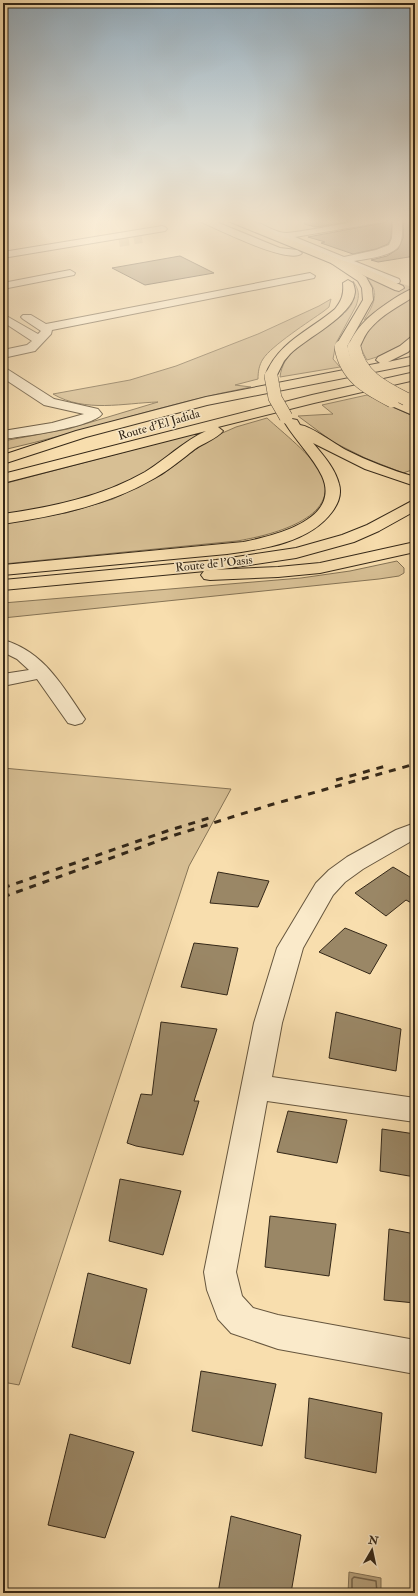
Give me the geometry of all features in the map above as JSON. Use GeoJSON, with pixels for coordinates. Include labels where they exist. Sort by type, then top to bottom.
{"type":"FeatureCollection","features":[{"type":"Feature","properties":{"kind":"main road"},"geometry":{"type":"LineString","coordinates":[[3,571],[240,546],[275,539],[300,530],[318,518],[329,505],[333,491],[332,484],[326,471],[289,420],[278,408],[273,395],[271,376],[277,361],[290,347],[344,308],[350,293]]}},
{"type":"Feature","properties":{"kind":"main road"},"geometry":{"type":"LineString","coordinates":[[368,293],[366,303],[347,335],[347,347],[344,363],[356,379],[366,386],[415,412]]}},
{"type":"Feature","properties":{"kind":"main road"},"geometry":{"type":"LineString","coordinates":[[347,347],[367,323],[410,293]]}},
{"type":"Feature","properties":{"kind":"main road"},"geometry":{"type":"LineString","coordinates":[[300,383],[379,361],[404,349],[415,339]]}},
{"type":"Feature","properties":{"kind":"main road"},"geometry":{"type":"LineString","coordinates":[[347,347],[369,376],[385,388],[410,401]]}},
{"type":"Feature","properties":{"kind":"main road"},"geometry":{"type":"LineString","coordinates":[[300,383],[415,360]]}},
{"type":"Feature","properties":{"kind":"main road"},"geometry":{"type":"LineString","coordinates":[[3,479],[382,374],[415,369]]}},
{"type":"Feature","properties":{"kind":"main road"},"geometry":{"type":"LineString","coordinates":[[3,519],[69,507],[107,495],[149,476],[190,446],[213,432],[314,393],[415,376]]}},
{"type":"Feature","properties":{"kind":"main road","name":"Route d'El Jadida"},"geometry":{"type":"LineString","coordinates":[[3,460],[81,434],[206,401],[300,383]]}},
{"type":"Feature","properties":{"kind":"main road","name":"Route d'El Jadida"},"geometry":{"type":"LineString","coordinates":[[3,468],[80,448],[213,409],[314,393]]}},
{"type":"Feature","properties":{"kind":"main road"},"geometry":{"type":"LineString","coordinates":[[289,420],[317,439],[347,456],[409,480]]}},
{"type":"Feature","properties":{"kind":"main road"},"geometry":{"type":"LineString","coordinates":[[3,452],[81,434]]}},
{"type":"Feature","properties":{"kind":"main road","name":"Route de l'Oasis"},"geometry":{"type":"LineString","coordinates":[[3,585],[232,563],[285,555],[321,547],[348,538],[372,528],[415,505]]}},
{"type":"Feature","properties":{"kind":"main road","name":"Route de l'Oasis"},"geometry":{"type":"LineString","coordinates":[[3,594],[210,575],[272,565],[328,554],[353,547],[383,535],[415,517]]}},
{"type":"Feature","properties":{"kind":"main road"},"geometry":{"type":"LineString","coordinates":[[210,575],[265,573],[319,568],[358,561],[415,547]]}},
{"type":"Feature","properties":{"kind":"street"},"geometry":{"type":"LineString","coordinates":[[27,316],[45,328],[221,293]]}},
{"type":"Feature","properties":{"kind":"street"},"geometry":{"type":"LineString","coordinates":[[3,317],[39,340]]}},
{"type":"Feature","properties":{"kind":"street"},"geometry":{"type":"LineString","coordinates":[[3,354],[27,350],[47,332],[45,328]]}},
{"type":"Feature","properties":{"kind":"street"},"geometry":{"type":"LineString","coordinates":[[3,372],[49,402],[95,413],[95,415],[46,428],[3,435]]}},
{"type":"Feature","properties":{"kind":"street"},"geometry":{"type":"LineString","coordinates":[[3,386],[31,401],[36,408]]}},
{"type":"Feature","properties":{"kind":"street"},"geometry":{"type":"LineString","coordinates":[[26,418],[88,411]]}},
{"type":"Feature","properties":{"kind":"street"},"geometry":{"type":"LineString","coordinates":[[3,646],[15,650],[26,657],[41,673],[75,719]]}},
{"type":"Feature","properties":{"kind":"street"},"geometry":{"type":"LineString","coordinates":[[3,680],[41,673]]}},
{"type":"Feature","properties":{"kind":"street"},"geometry":{"type":"LineString","coordinates":[[415,831],[404,835],[355,863],[324,889],[290,948],[268,1023],[220,1272],[223,1290],[230,1307],[243,1321],[278,1332],[415,1357]]}},
{"type":"Feature","properties":{"kind":"street"},"geometry":{"type":"LineString","coordinates":[[256,1087],[415,1110]]}},
{"type":"Feature","properties":{"kind":"shaded area"},"geometry":{"type":"Polygon","coordinates":[[[355,293],[358,293],[356,306],[336,343],[333,359],[340,367],[280,377],[285,361],[296,348],[338,318],[349,308],[355,296],[355,293]]]}},
{"type":"Feature","properties":{"kind":"shaded area"},"geometry":{"type":"Polygon","coordinates":[[[374,293],[401,293],[364,320],[369,312],[374,293]]]}},
{"type":"Feature","properties":{"kind":"shaded area"},"geometry":{"type":"Polygon","coordinates":[[[415,295],[415,326],[408,339],[403,345],[389,353],[367,360],[361,345],[362,336],[366,330],[386,313],[415,295]]]}},
{"type":"Feature","properties":{"kind":"shaded area"},"geometry":{"type":"Polygon","coordinates":[[[331,299],[329,307],[274,347],[267,354],[261,364],[258,379],[235,385],[251,387],[189,401],[3,450],[3,441],[68,429],[158,402],[105,406],[91,405],[65,400],[53,394],[130,380],[176,366],[258,334],[331,299]]]}},
{"type":"Feature","properties":{"kind":"shaded area"},"geometry":{"type":"Polygon","coordinates":[[[367,395],[415,417],[415,469],[403,473],[365,458],[333,442],[298,416],[333,414],[322,405],[367,395]]]}},
{"type":"Feature","properties":{"kind":"shaded area"},"geometry":{"type":"Polygon","coordinates":[[[267,418],[297,444],[317,466],[321,473],[325,489],[322,502],[312,513],[299,522],[266,535],[237,541],[3,564],[3,522],[66,513],[113,499],[163,474],[211,438],[236,427],[267,418]]]}},
{"type":"Feature","properties":{"kind":"shaded area"},"geometry":{"type":"Polygon","coordinates":[[[204,431],[147,472],[130,482],[95,496],[77,501],[3,515],[3,484],[204,431]]]}},
{"type":"Feature","properties":{"kind":"shaded area"},"geometry":{"type":"Polygon","coordinates":[[[397,561],[404,568],[404,573],[399,576],[379,579],[3,618],[3,603],[301,578],[350,571],[397,561]]]}},
{"type":"Feature","properties":{"kind":"shaded area"},"geometry":{"type":"Polygon","coordinates":[[[3,768],[231,789],[189,866],[19,1385],[3,1382],[3,768]]]}},
{"type":"Feature","properties":{"kind":"water"},"geometry":{"type":"Polygon","coordinates":[[[349,1572],[381,1578],[381,1593],[348,1593],[349,1572]]]}},
{"type":"Feature","properties":{"kind":"building"},"geometry":{"type":"Polygon","coordinates":[[[393,867],[415,880],[415,905],[406,900],[386,916],[355,893],[393,867]]]}},
{"type":"Feature","properties":{"kind":"building"},"geometry":{"type":"Polygon","coordinates":[[[218,872],[269,881],[258,907],[210,903],[218,872]]]}},
{"type":"Feature","properties":{"kind":"building"},"geometry":{"type":"Polygon","coordinates":[[[345,928],[387,945],[370,974],[319,952],[345,928]]]}},
{"type":"Feature","properties":{"kind":"building"},"geometry":{"type":"Polygon","coordinates":[[[194,943],[238,948],[227,995],[181,987],[194,943]]]}},
{"type":"Feature","properties":{"kind":"building"},"geometry":{"type":"Polygon","coordinates":[[[336,1012],[401,1029],[396,1071],[329,1058],[336,1012]]]}},
{"type":"Feature","properties":{"kind":"building"},"geometry":{"type":"Polygon","coordinates":[[[161,1022],[217,1029],[194,1101],[199,1101],[183,1155],[127,1143],[141,1094],[152,1095],[161,1022]]]}},
{"type":"Feature","properties":{"kind":"building"},"geometry":{"type":"Polygon","coordinates":[[[288,1111],[347,1120],[337,1163],[277,1152],[288,1111]]]}},
{"type":"Feature","properties":{"kind":"building"},"geometry":{"type":"Polygon","coordinates":[[[382,1129],[415,1134],[415,1177],[380,1171],[382,1129]]]}},
{"type":"Feature","properties":{"kind":"building"},"geometry":{"type":"Polygon","coordinates":[[[120,1179],[181,1191],[163,1255],[109,1241],[120,1179]]]}},
{"type":"Feature","properties":{"kind":"building"},"geometry":{"type":"Polygon","coordinates":[[[270,1216],[336,1224],[329,1276],[265,1267],[270,1216]]]}},
{"type":"Feature","properties":{"kind":"building"},"geometry":{"type":"Polygon","coordinates":[[[389,1229],[415,1234],[415,1303],[384,1300],[389,1229]]]}},
{"type":"Feature","properties":{"kind":"building"},"geometry":{"type":"Polygon","coordinates":[[[88,1273],[147,1289],[130,1364],[72,1347],[88,1273]]]}},
{"type":"Feature","properties":{"kind":"building"},"geometry":{"type":"Polygon","coordinates":[[[201,1371],[276,1384],[262,1446],[192,1431],[201,1371]]]}},
{"type":"Feature","properties":{"kind":"building"},"geometry":{"type":"Polygon","coordinates":[[[309,1398],[382,1413],[376,1473],[305,1458],[309,1398]]]}},
{"type":"Feature","properties":{"kind":"building"},"geometry":{"type":"Polygon","coordinates":[[[70,1434],[134,1452],[105,1538],[48,1525],[70,1434]]]}},
{"type":"Feature","properties":{"kind":"building"},"geometry":{"type":"Polygon","coordinates":[[[231,1516],[301,1535],[291,1593],[218,1593],[231,1516]]]}},
{"type":"Feature","properties":{"kind":"railway"},"geometry":{"type":"LineString","coordinates":[[3,897],[172,836],[270,805],[415,764]]}},
{"type":"Feature","properties":{"kind":"railway"},"geometry":{"type":"LineString","coordinates":[[336,780],[386,766]]}},
{"type":"Feature","properties":{"kind":"railway"},"geometry":{"type":"LineString","coordinates":[[3,888],[167,831],[209,818]]}}]}
